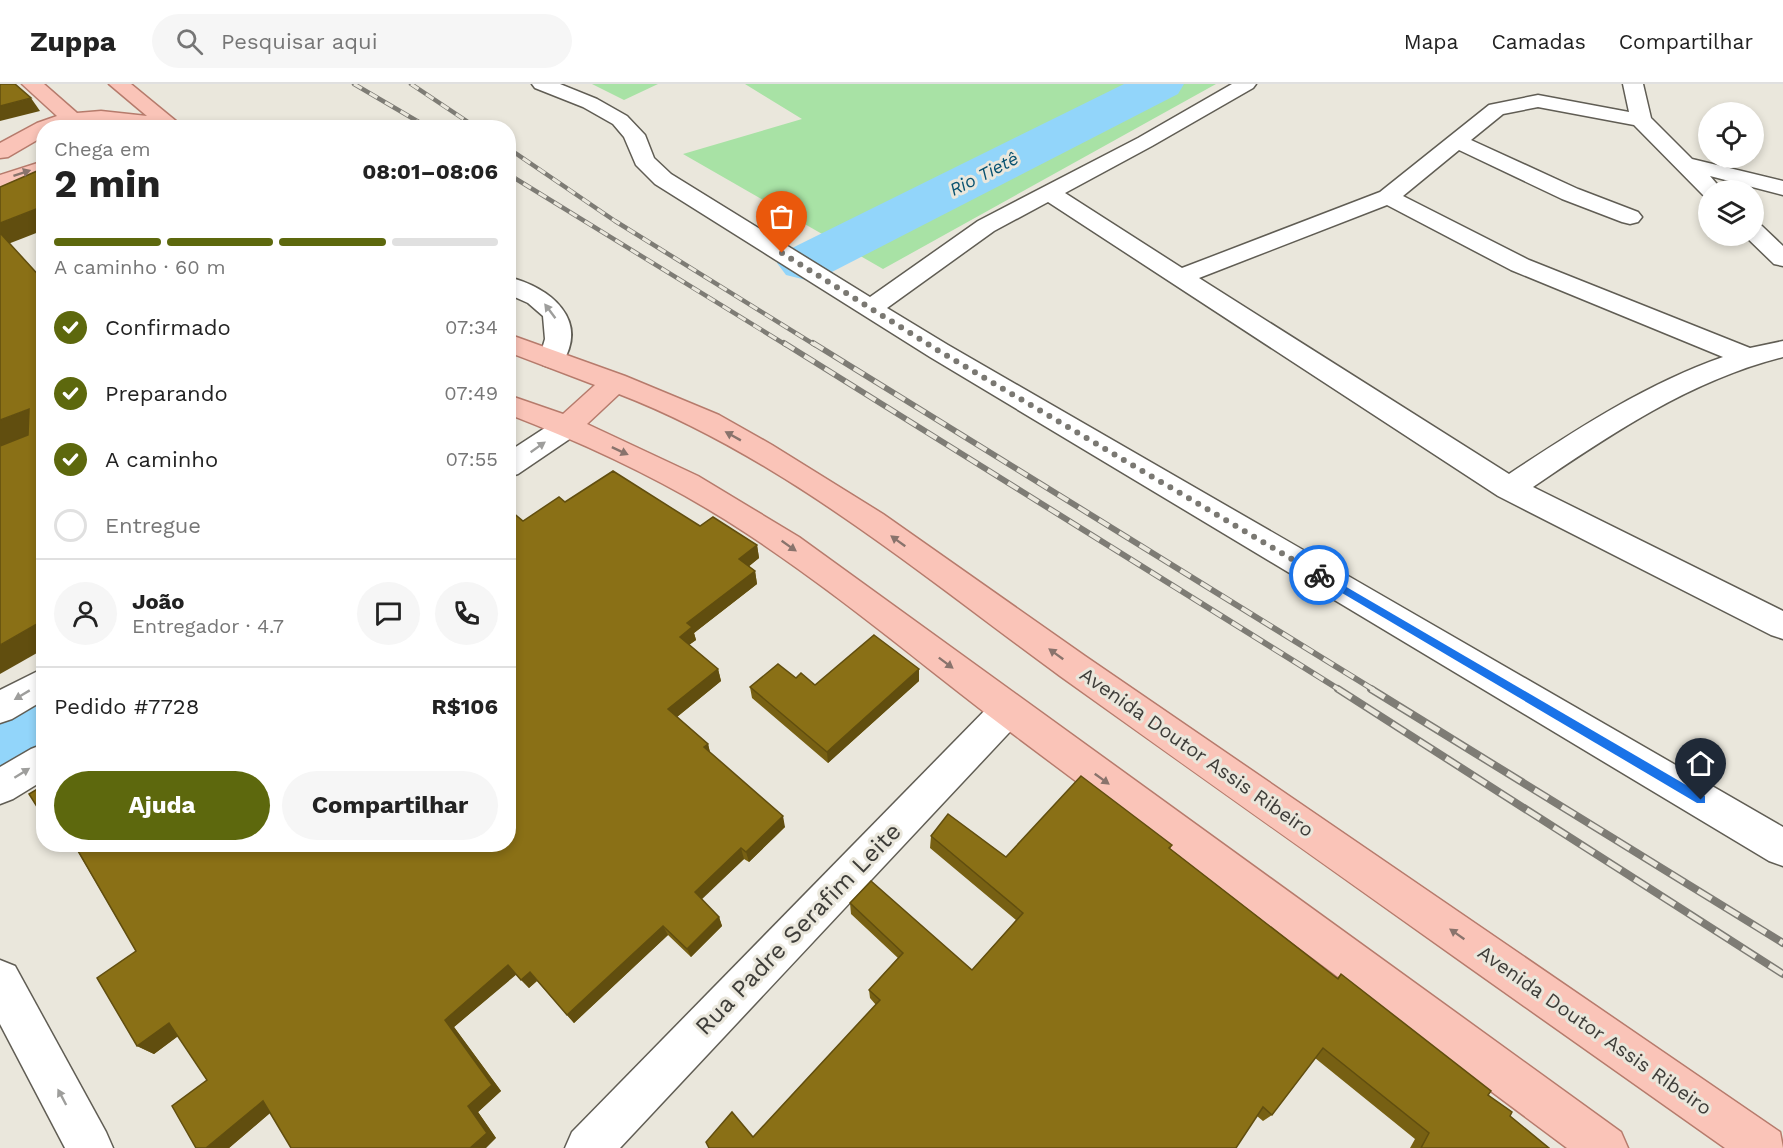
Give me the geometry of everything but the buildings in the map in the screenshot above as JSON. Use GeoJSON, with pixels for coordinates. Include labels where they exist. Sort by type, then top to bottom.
{"type":"FeatureCollection","features":[{"type":"Feature","properties":{"kind":"main road"},"geometry":{"type":"LineString","coordinates":[[32,84],[73,120]]}},
{"type":"Feature","properties":{"kind":"main road"},"geometry":{"type":"LineString","coordinates":[[120,84],[165,120]]}},
{"type":"Feature","properties":{"kind":"main road"},"geometry":{"type":"LineString","coordinates":[[93,120],[110,117],[131,120]]}},
{"type":"Feature","properties":{"kind":"main road"},"geometry":{"type":"LineString","coordinates":[[0,152],[36,130]]}},
{"type":"Feature","properties":{"kind":"main road"},"geometry":{"type":"LineString","coordinates":[[0,182],[36,170]]}},
{"type":"Feature","properties":{"kind":"main road","name":"Avenida Doutor Assis Ribeiro"},"geometry":{"type":"LineString","coordinates":[[516,345],[615,382],[718,427],[762,452],[872,522],[1082,673],[1764,1148]]}},
{"type":"Feature","properties":{"kind":"main road"},"geometry":{"type":"LineString","coordinates":[[567,427],[615,382]]}},
{"type":"Feature","properties":{"kind":"main road"},"geometry":{"type":"LineString","coordinates":[[516,407],[647,463],[707,495],[788,545],[1008,710],[1605,1148]]}},
{"type":"Feature","properties":{"kind":"street"},"geometry":{"type":"LineString","coordinates":[[542,84],[590,103],[620,120],[634,135],[644,160],[663,179],[939,351],[1783,848]]}},
{"type":"Feature","properties":{"kind":"street"},"geometry":{"type":"LineString","coordinates":[[870,308],[986,226],[1155,137],[1246,84]]}},
{"type":"Feature","properties":{"kind":"street"},"geometry":{"type":"LineString","coordinates":[[1633,84],[1641,120],[1700,180]]}},
{"type":"Feature","properties":{"kind":"street"},"geometry":{"type":"LineString","coordinates":[[1180,277],[1388,197],[1496,109],[1538,101],[1641,120]]}},
{"type":"Feature","properties":{"kind":"street"},"geometry":{"type":"LineString","coordinates":[[1457,141],[1570,194],[1630,217]]}},
{"type":"Feature","properties":{"kind":"street"},"geometry":{"type":"LineString","coordinates":[[1682,163],[1783,188]]}},
{"type":"Feature","properties":{"kind":"street"},"geometry":{"type":"LineString","coordinates":[[1049,193],[1509,488],[1783,626]]}},
{"type":"Feature","properties":{"kind":"street"},"geometry":{"type":"LineString","coordinates":[[1388,197],[1520,265],[1750,358]]}},
{"type":"Feature","properties":{"kind":"street"},"geometry":{"type":"LineString","coordinates":[[1764,241],[1783,259]]}},
{"type":"Feature","properties":{"kind":"street"},"geometry":{"type":"LineString","coordinates":[[516,288],[537,298],[555,314],[558,339],[552,359]]}},
{"type":"Feature","properties":{"kind":"street"},"geometry":{"type":"LineString","coordinates":[[1509,488],[1603,426],[1708,371],[1783,349]]}},
{"type":"Feature","properties":{"kind":"street"},"geometry":{"type":"LineString","coordinates":[[516,462],[567,427]]}},
{"type":"Feature","properties":{"kind":"street"},"geometry":{"type":"LineString","coordinates":[[0,708],[36,687]]}},
{"type":"Feature","properties":{"kind":"street","name":"Rua Padre Serafim Leite"},"geometry":{"type":"LineString","coordinates":[[588,1148],[1008,710]]}},
{"type":"Feature","properties":{"kind":"street"},"geometry":{"type":"LineString","coordinates":[[0,787],[36,765]]}},
{"type":"Feature","properties":{"kind":"street"},"geometry":{"type":"LineString","coordinates":[[0,981],[90,1148]]}},
{"type":"Feature","properties":{"kind":"green space"},"geometry":{"type":"Polygon","coordinates":[[[592,84],[658,84],[624,100],[592,84]]]}},
{"type":"Feature","properties":{"kind":"green space"},"geometry":{"type":"Polygon","coordinates":[[[745,84],[1216,84],[883,269],[683,154],[802,119],[745,84]]]}},
{"type":"Feature","properties":{"kind":"waterway","name":"Rio Tietê"},"geometry":{"type":"LineString","coordinates":[[806,263],[1161,84]]}},
{"type":"Feature","properties":{"kind":"waterway","name":"Rio Tietê"},"geometry":{"type":"LineString","coordinates":[[0,752],[36,730]]}},
{"type":"Feature","properties":{"kind":"railway"},"geometry":{"type":"LineString","coordinates":[[354,84],[415,120]]}},
{"type":"Feature","properties":{"kind":"railway"},"geometry":{"type":"LineString","coordinates":[[411,84],[465,120]]}},
{"type":"Feature","properties":{"kind":"railway"},"geometry":{"type":"LineString","coordinates":[[516,153],[615,221],[815,345]]}},
{"type":"Feature","properties":{"kind":"railway"},"geometry":{"type":"LineString","coordinates":[[516,179],[786,345]]}},
{"type":"Feature","properties":{"kind":"railway"},"geometry":{"type":"LineString","coordinates":[[784,343],[1340,690]]}},
{"type":"Feature","properties":{"kind":"railway"},"geometry":{"type":"LineString","coordinates":[[813,343],[1374,690]]}},
{"type":"Feature","properties":{"kind":"railway"},"geometry":{"type":"LineString","coordinates":[[1338,689],[1783,974]]}},
{"type":"Feature","properties":{"kind":"railway"},"geometry":{"type":"LineString","coordinates":[[1371,689],[1783,943]]}},
{"type":"Feature","properties":{"kind":"way so far"},"geometry":{"type":"LineString","coordinates":[[782,253],[939,351],[1319,575]]}},
{"type":"Feature","properties":{"kind":"route"},"geometry":{"type":"LineString","coordinates":[[1319,575],[1701,800]]}}]}
